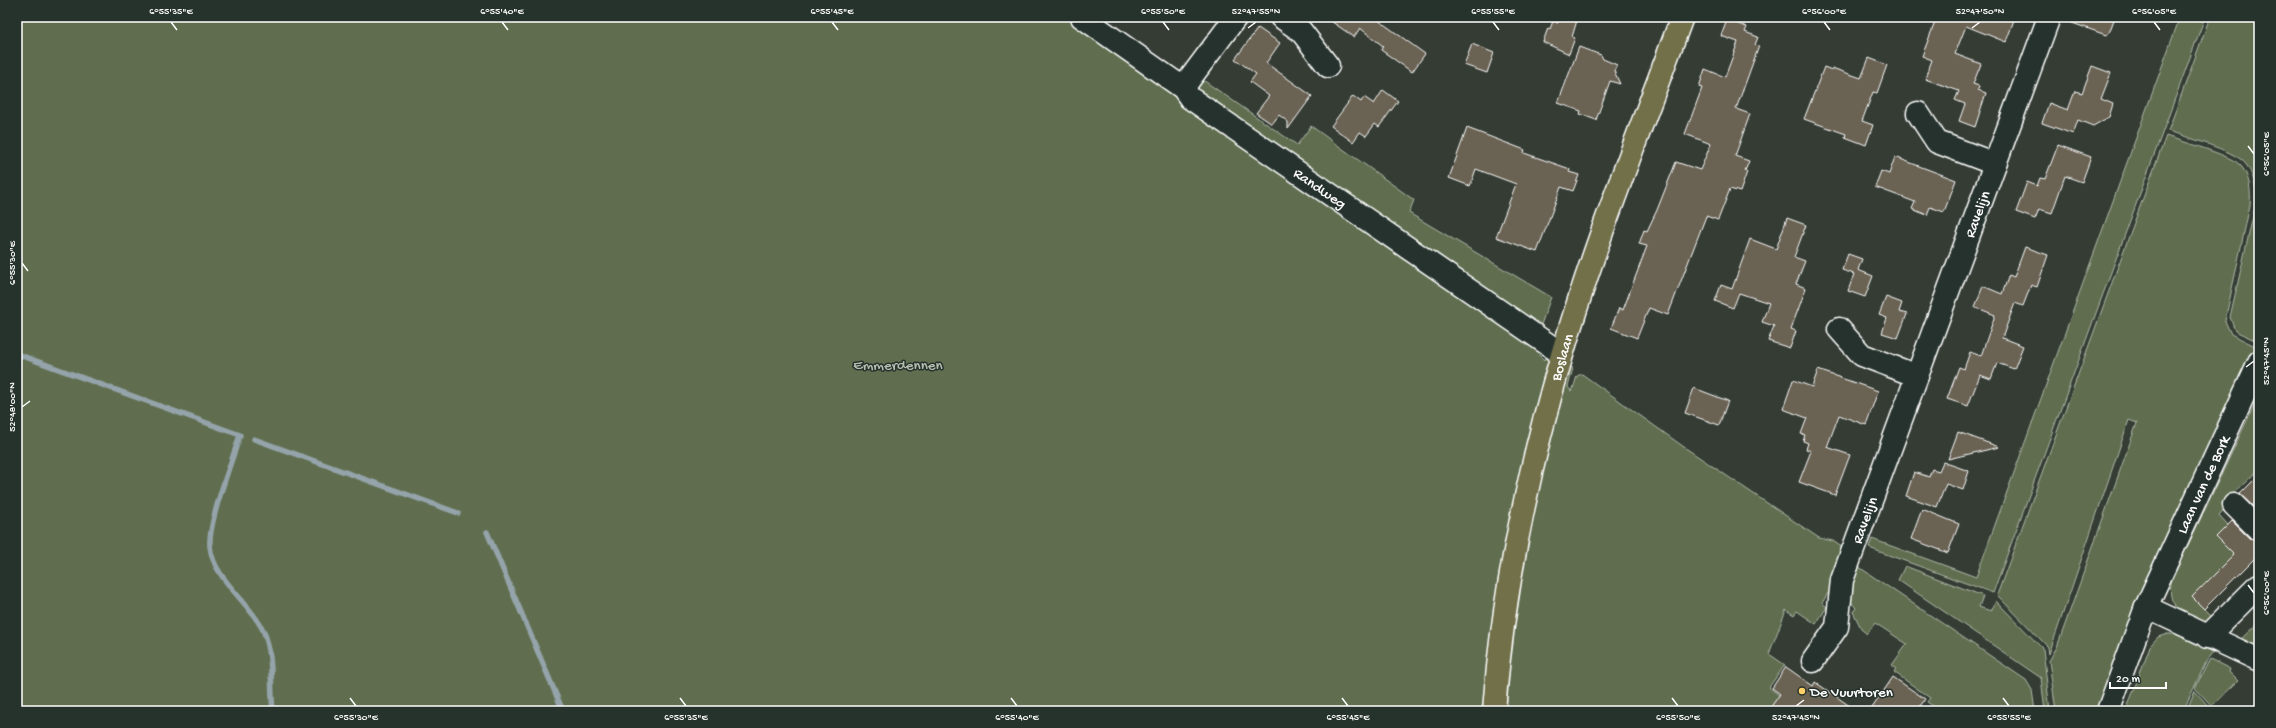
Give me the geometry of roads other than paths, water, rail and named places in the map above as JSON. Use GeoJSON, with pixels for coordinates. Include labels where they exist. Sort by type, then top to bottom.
{"type":"FeatureCollection","features":[{"type":"Feature","properties":{"kind":"main road","name":"Boslaan"},"geometry":{"type":"LineString","coordinates":[[1494,711],[1511,564],[1539,438],[1562,354],[1589,270],[1682,17]]}},
{"type":"Feature","properties":{"kind":"street","name":"Randweg"},"geometry":{"type":"LineString","coordinates":[[1082,17],[1184,88],[1190,98],[1562,354]]}},
{"type":"Feature","properties":{"kind":"street"},"geometry":{"type":"LineString","coordinates":[[1184,88],[1236,17]]}},
{"type":"Feature","properties":{"kind":"street"},"geometry":{"type":"LineString","coordinates":[[1281,17],[1301,31],[1328,66]]}},
{"type":"Feature","properties":{"kind":"street","name":"Ravelijn"},"geometry":{"type":"LineString","coordinates":[[1813,661],[1837,627],[1842,580],[2049,17]]}},
{"type":"Feature","properties":{"kind":"street"},"geometry":{"type":"LineString","coordinates":[[1918,113],[1937,142],[1995,164]]}},
{"type":"Feature","properties":{"kind":"street"},"geometry":{"type":"LineString","coordinates":[[1839,329],[1862,355],[1917,376]]}},
{"type":"Feature","properties":{"kind":"street","name":"Laan van de Bork"},"geometry":{"type":"LineString","coordinates":[[2108,711],[2146,607],[2259,362]]}},
{"type":"Feature","properties":{"kind":"street"},"geometry":{"type":"LineString","coordinates":[[2234,505],[2259,530]]}},
{"type":"Feature","properties":{"kind":"street"},"geometry":{"type":"LineString","coordinates":[[2207,637],[2259,585]]}},
{"type":"Feature","properties":{"kind":"street"},"geometry":{"type":"LineString","coordinates":[[2146,607],[2207,637],[2259,660]]}},
{"type":"Feature","properties":{"kind":"waterway"},"geometry":{"type":"LineString","coordinates":[[17,354],[240,435],[217,507],[210,535],[210,546],[213,558],[224,579],[257,619],[263,630],[269,649],[273,711]]}},
{"type":"Feature","properties":{"kind":"waterway"},"geometry":{"type":"LineString","coordinates":[[254,439],[458,513]]}},
{"type":"Feature","properties":{"kind":"waterway"},"geometry":{"type":"LineString","coordinates":[[487,532],[563,711]]}},
{"type":"Feature","properties":{"kind":"place","name":"De Vuurtoren"},"geometry":{"type":"Point","coordinates":[1802,691]}},
{"type":"Feature","properties":{"kind":"park label","name":"Emmerdennen"},"geometry":{"type":"Point","coordinates":[898,364]}}]}
